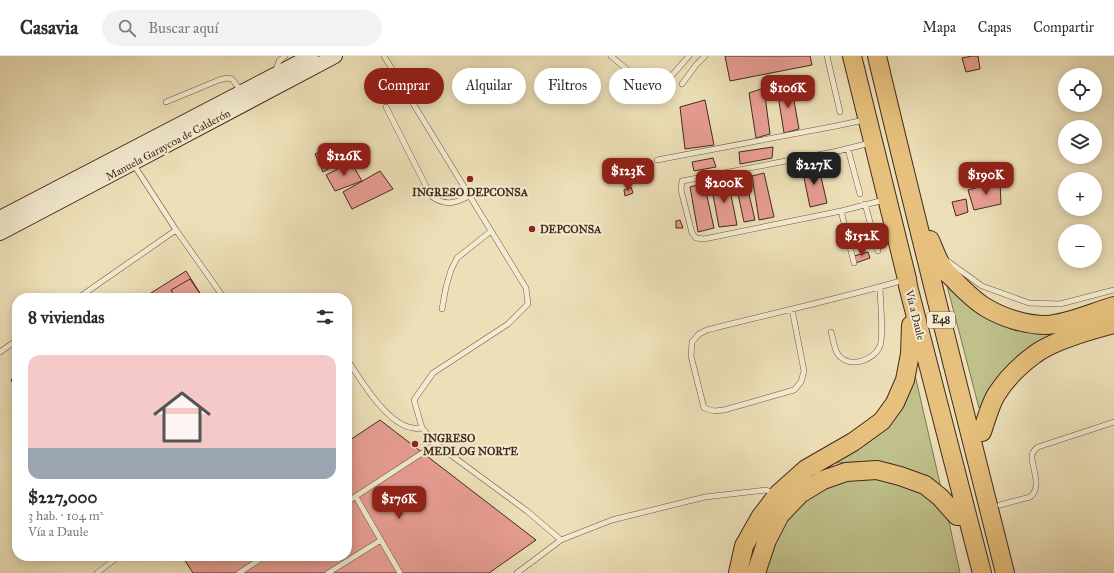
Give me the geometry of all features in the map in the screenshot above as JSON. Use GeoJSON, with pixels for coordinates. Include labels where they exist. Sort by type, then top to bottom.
{"type":"FeatureCollection","features":[{"type":"Feature","properties":{"kind":"highway","name":"Vía a Daule"},"geometry":{"type":"LineString","coordinates":[[852,56],[934,390],[982,573]]}},
{"type":"Feature","properties":{"kind":"highway","name":"E48"},"geometry":{"type":"LineString","coordinates":[[877,56],[963,409],[1006,573]]}},
{"type":"Feature","properties":{"kind":"highway"},"geometry":{"type":"LineString","coordinates":[[906,177],[935,252],[943,268],[968,293],[985,307],[1025,323],[1047,325],[1070,321],[1114,306]]}},
{"type":"Feature","properties":{"kind":"highway"},"geometry":{"type":"LineString","coordinates":[[935,252],[1017,573]]}},
{"type":"Feature","properties":{"kind":"highway"},"geometry":{"type":"LineString","coordinates":[[738,573],[744,546],[761,516],[778,494],[806,469],[853,442],[882,421],[895,403],[905,380],[910,354],[912,330],[907,282]]}},
{"type":"Feature","properties":{"kind":"highway"},"geometry":{"type":"LineString","coordinates":[[982,432],[995,396],[1012,374],[1035,354],[1056,343],[1114,324]]}},
{"type":"Feature","properties":{"kind":"highway"},"geometry":{"type":"LineString","coordinates":[[934,390],[947,473],[970,573]]}},
{"type":"Feature","properties":{"kind":"highway"},"geometry":{"type":"LineString","coordinates":[[963,409],[982,432]]}},
{"type":"Feature","properties":{"kind":"highway"},"geometry":{"type":"LineString","coordinates":[[756,573],[766,540],[780,515],[800,494],[823,480],[846,472],[877,470],[925,485],[940,497],[956,516]]}},
{"type":"Feature","properties":{"kind":"street","name":"Manuela Garaycoa de Calderón"},"geometry":{"type":"LineString","coordinates":[[0,233],[242,91],[311,56]]}},
{"type":"Feature","properties":{"kind":"street","name":"Manuela Garaycoa de Calderón"},"geometry":{"type":"LineString","coordinates":[[0,218],[130,157],[335,56]]}},
{"type":"Feature","properties":{"kind":"lane"},"geometry":{"type":"LineString","coordinates":[[274,75],[279,61],[285,56]]}},
{"type":"Feature","properties":{"kind":"lane"},"geometry":{"type":"LineString","coordinates":[[384,56],[526,288],[528,304],[508,324],[433,373],[414,400],[422,428],[436,444],[527,511],[561,540]]}},
{"type":"Feature","properties":{"kind":"lane"},"geometry":{"type":"LineString","coordinates":[[611,56],[645,86],[656,88],[662,86],[689,56]]}},
{"type":"Feature","properties":{"kind":"lane"},"geometry":{"type":"LineString","coordinates":[[682,84],[696,65],[705,56]]}},
{"type":"Feature","properties":{"kind":"lane"},"geometry":{"type":"LineString","coordinates":[[827,56],[840,112]]}},
{"type":"Feature","properties":{"kind":"lane"},"geometry":{"type":"LineString","coordinates":[[166,102],[227,78],[232,79],[242,91]]}},
{"type":"Feature","properties":{"kind":"lane"},"geometry":{"type":"LineString","coordinates":[[386,107],[430,196],[439,201],[449,203],[460,201],[469,196]]}},
{"type":"Feature","properties":{"kind":"lane"},"geometry":{"type":"LineString","coordinates":[[657,160],[867,119]]}},
{"type":"Feature","properties":{"kind":"lane"},"geometry":{"type":"LineString","coordinates":[[873,143],[682,181],[681,190],[692,233],[696,238],[704,239],[887,199]]}},
{"type":"Feature","properties":{"kind":"lane"},"geometry":{"type":"LineString","coordinates":[[848,149],[860,194]]}},
{"type":"Feature","properties":{"kind":"lane"},"geometry":{"type":"LineString","coordinates":[[130,157],[176,230],[220,293]]}},
{"type":"Feature","properties":{"kind":"lane"},"geometry":{"type":"LineString","coordinates":[[865,204],[878,251]]}},
{"type":"Feature","properties":{"kind":"lane"},"geometry":{"type":"LineString","coordinates":[[840,210],[854,263]]}},
{"type":"Feature","properties":{"kind":"lane"},"geometry":{"type":"LineString","coordinates":[[85,293],[176,230]]}},
{"type":"Feature","properties":{"kind":"lane"},"geometry":{"type":"LineString","coordinates":[[442,309],[451,270],[457,258],[491,231]]}},
{"type":"Feature","properties":{"kind":"lane"},"geometry":{"type":"LineString","coordinates":[[935,252],[982,286],[1029,303],[1060,304],[1114,290]]}},
{"type":"Feature","properties":{"kind":"lane"},"geometry":{"type":"LineString","coordinates":[[792,309],[804,371],[801,382],[794,390],[724,410],[714,411],[704,408],[690,356],[692,342],[700,334],[707,330],[880,287],[907,282]]}},
{"type":"Feature","properties":{"kind":"lane"},"geometry":{"type":"LineString","coordinates":[[831,332],[837,352],[844,360],[855,362],[869,359],[880,346],[882,335],[880,287]]}},
{"type":"Feature","properties":{"kind":"lane"},"geometry":{"type":"LineString","coordinates":[[0,352],[12,344]]}},
{"type":"Feature","properties":{"kind":"lane"},"geometry":{"type":"LineString","coordinates":[[352,366],[375,399],[392,418],[401,424],[412,428],[422,428]]}},
{"type":"Feature","properties":{"kind":"lane"},"geometry":{"type":"LineString","coordinates":[[1000,505],[1030,497],[1034,494],[1036,488],[1036,473],[1032,456],[1034,450],[1038,447],[1114,422]]}},
{"type":"Feature","properties":{"kind":"lane"},"geometry":{"type":"LineString","coordinates":[[352,499],[436,444]]}},
{"type":"Feature","properties":{"kind":"lane"},"geometry":{"type":"LineString","coordinates":[[518,573],[561,540],[612,520],[705,497],[766,490],[778,494]]}},
{"type":"Feature","properties":{"kind":"lane"},"geometry":{"type":"LineString","coordinates":[[356,497],[400,573]]}},
{"type":"Feature","properties":{"kind":"lane"},"geometry":{"type":"LineString","coordinates":[[352,558],[381,540]]}},
{"type":"Feature","properties":{"kind":"lane"},"geometry":{"type":"LineString","coordinates":[[97,573],[113,561]]}},
{"type":"Feature","properties":{"kind":"lane"},"geometry":{"type":"LineString","coordinates":[[239,573],[257,561]]}},
{"type":"Feature","properties":{"kind":"lane"},"geometry":{"type":"LineString","coordinates":[[328,573],[347,561]]}},
{"type":"Feature","properties":{"kind":"green space"},"geometry":{"type":"Polygon","coordinates":[[[944,274],[966,298],[1058,331],[1035,345],[1011,364],[979,408],[944,274]]]}},
{"type":"Feature","properties":{"kind":"green space"},"geometry":{"type":"Polygon","coordinates":[[[915,375],[941,488],[892,464],[855,462],[834,463],[900,403],[915,375]]]}},
{"type":"Feature","properties":{"kind":"green space"},"geometry":{"type":"Polygon","coordinates":[[[864,476],[912,484],[935,500],[949,522],[960,573],[761,573],[769,549],[796,506],[839,480],[864,476]]]}},
{"type":"Feature","properties":{"kind":"building"},"geometry":{"type":"Polygon","coordinates":[[[725,56],[810,56],[812,65],[730,81],[725,56]]]}},
{"type":"Feature","properties":{"kind":"building"},"geometry":{"type":"Polygon","coordinates":[[[978,56],[980,69],[966,72],[962,58],[978,56]]]}},
{"type":"Feature","properties":{"kind":"building"},"geometry":{"type":"Polygon","coordinates":[[[791,84],[799,129],[784,133],[777,89],[791,84]]]}},
{"type":"Feature","properties":{"kind":"building"},"geometry":{"type":"Polygon","coordinates":[[[764,88],[770,134],[756,138],[749,93],[764,88]]]}},
{"type":"Feature","properties":{"kind":"building"},"geometry":{"type":"Polygon","coordinates":[[[705,100],[714,145],[685,149],[680,107],[705,100]]]}},
{"type":"Feature","properties":{"kind":"building"},"geometry":{"type":"Polygon","coordinates":[[[339,143],[345,160],[323,172],[315,154],[339,143]]]}},
{"type":"Feature","properties":{"kind":"building"},"geometry":{"type":"Polygon","coordinates":[[[773,147],[772,158],[740,164],[739,152],[773,147]]]}},
{"type":"Feature","properties":{"kind":"building"},"geometry":{"type":"Polygon","coordinates":[[[713,158],[716,167],[694,171],[692,162],[713,158]]]}},
{"type":"Feature","properties":{"kind":"building"},"geometry":{"type":"Polygon","coordinates":[[[351,162],[362,181],[335,191],[326,175],[351,162]]]}},
{"type":"Feature","properties":{"kind":"building"},"geometry":{"type":"Polygon","coordinates":[[[818,164],[827,203],[810,207],[802,168],[818,164]]]}},
{"type":"Feature","properties":{"kind":"building"},"geometry":{"type":"Polygon","coordinates":[[[380,171],[393,189],[352,209],[343,192],[380,171]]]}},
{"type":"Feature","properties":{"kind":"building"},"geometry":{"type":"Polygon","coordinates":[[[764,173],[774,217],[759,220],[752,176],[764,173]]]}},
{"type":"Feature","properties":{"kind":"building"},"geometry":{"type":"Polygon","coordinates":[[[745,177],[755,220],[744,222],[735,180],[745,177]]]}},
{"type":"Feature","properties":{"kind":"building"},"geometry":{"type":"Polygon","coordinates":[[[728,180],[737,225],[719,227],[711,184],[728,180]]]}},
{"type":"Feature","properties":{"kind":"building"},"geometry":{"type":"Polygon","coordinates":[[[1000,181],[1001,204],[974,210],[968,190],[1000,181]]]}},
{"type":"Feature","properties":{"kind":"building"},"geometry":{"type":"Polygon","coordinates":[[[704,183],[714,228],[698,232],[690,187],[704,183]]]}},
{"type":"Feature","properties":{"kind":"building"},"geometry":{"type":"Polygon","coordinates":[[[631,187],[633,193],[625,196],[624,190],[631,187]]]}},
{"type":"Feature","properties":{"kind":"building"},"geometry":{"type":"Polygon","coordinates":[[[966,199],[968,212],[956,216],[952,202],[966,199]]]}},
{"type":"Feature","properties":{"kind":"building"},"geometry":{"type":"Polygon","coordinates":[[[680,220],[683,228],[676,228],[676,221],[680,220]]]}},
{"type":"Feature","properties":{"kind":"building"},"geometry":{"type":"Polygon","coordinates":[[[868,252],[870,258],[856,263],[854,256],[868,252]]]}},
{"type":"Feature","properties":{"kind":"building"},"geometry":{"type":"Polygon","coordinates":[[[186,271],[200,293],[151,293],[186,271]]]}},
{"type":"Feature","properties":{"kind":"building"},"geometry":{"type":"Polygon","coordinates":[[[190,279],[200,293],[173,293],[171,290],[190,279]]]}},
{"type":"Feature","properties":{"kind":"building"},"geometry":{"type":"Polygon","coordinates":[[[380,420],[536,540],[489,573],[193,573],[185,561],[352,561],[352,439],[380,420]]]}},
{"type":"Feature","properties":{"kind":"place","name":"INGRESO DEPCONSA"},"geometry":{"type":"Point","coordinates":[470,179]}},
{"type":"Feature","properties":{"kind":"place","name":"DEPCONSA"},"geometry":{"type":"Point","coordinates":[532,229]}},
{"type":"Feature","properties":{"kind":"place","name":"INGRESO MEDLOG NORTE"},"geometry":{"type":"Point","coordinates":[415,444]}}]}
